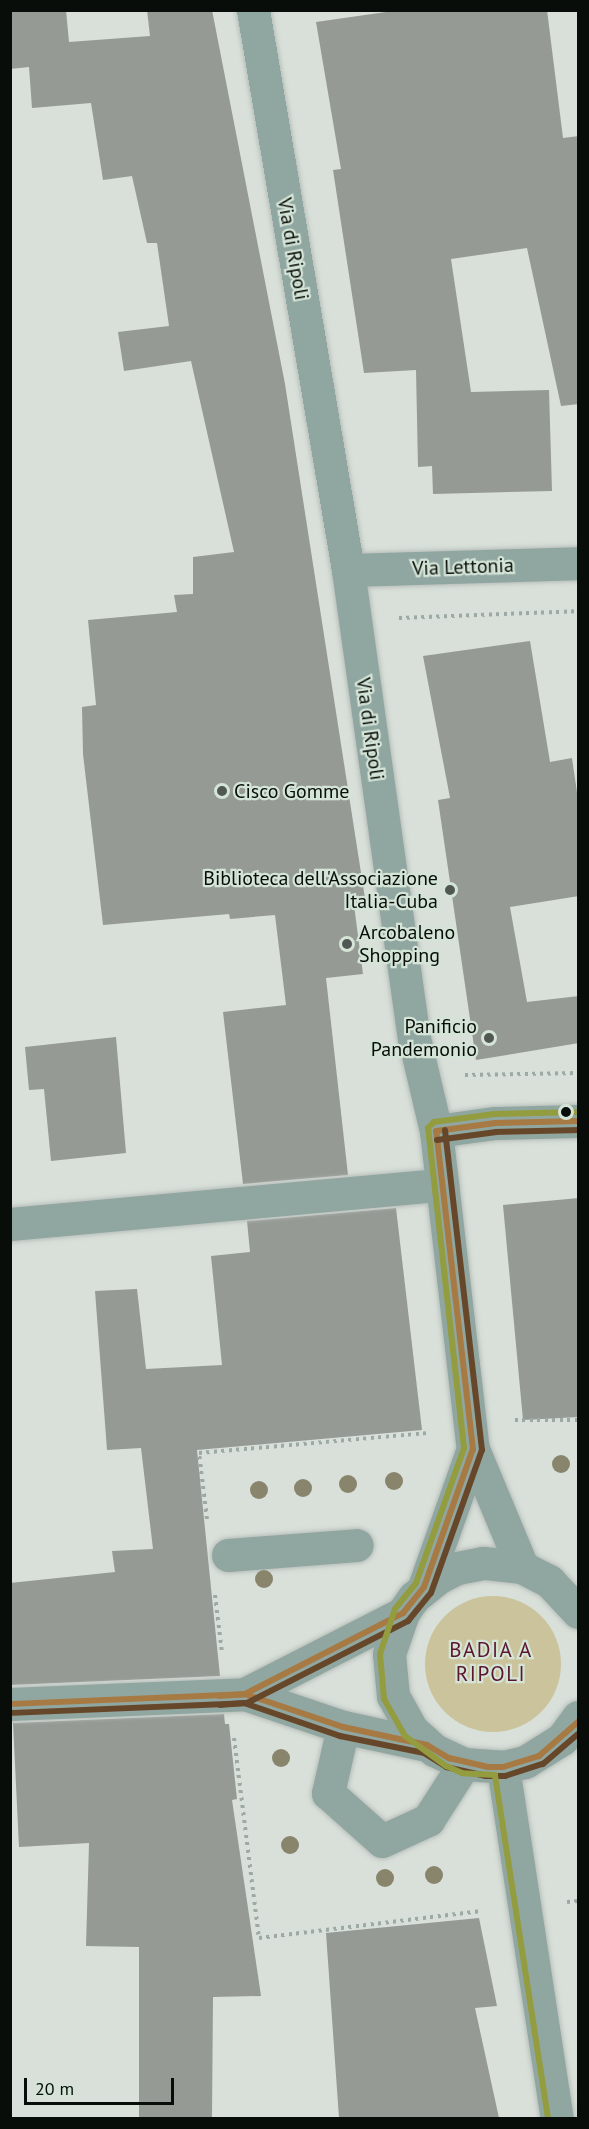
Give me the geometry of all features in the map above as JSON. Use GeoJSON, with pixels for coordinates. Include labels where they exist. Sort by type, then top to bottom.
{"type":"FeatureCollection","features":[{"type":"Feature","properties":{"kind":"street","name":"Via di Ripoli"},"geometry":{"type":"LineString","coordinates":[[253,10],[348,570],[414,1038],[436,1131],[473,1449],[522,1567]]}},
{"type":"Feature","properties":{"kind":"street","name":"Via Lettonia"},"geometry":{"type":"LineString","coordinates":[[348,570],[579,563]]}},
{"type":"Feature","properties":{"kind":"street"},"geometry":{"type":"LineString","coordinates":[[436,1131],[495,1124],[579,1121]]}},
{"type":"Feature","properties":{"kind":"street"},"geometry":{"type":"LineString","coordinates":[[10,1224],[442,1185]]}},
{"type":"Feature","properties":{"kind":"street","name":"Via di Ripoli"},"geometry":{"type":"LineString","coordinates":[[424,1587],[473,1449]]}},
{"type":"Feature","properties":{"kind":"street"},"geometry":{"type":"LineString","coordinates":[[221,1570],[357,1545]]}},
{"type":"Feature","properties":{"kind":"street"},"geometry":{"type":"LineString","coordinates":[[427,1745],[412,1730],[393,1696],[389,1654],[403,1613],[424,1587],[457,1568],[483,1563],[522,1567],[549,1581],[576,1606]]}},
{"type":"Feature","properties":{"kind":"street"},"geometry":{"type":"LineString","coordinates":[[245,1694],[403,1613]]}},
{"type":"Feature","properties":{"kind":"street"},"geometry":{"type":"LineString","coordinates":[[10,1704],[245,1694],[343,1727],[427,1745],[464,1764],[503,1767],[539,1756],[577,1721]]}},
{"type":"Feature","properties":{"kind":"street"},"geometry":{"type":"LineString","coordinates":[[343,1727],[328,1793],[382,1841],[428,1820],[464,1764]]}},
{"type":"Feature","properties":{"kind":"street"},"geometry":{"type":"LineString","coordinates":[[503,1767],[557,2118]]}},
{"type":"Feature","properties":{"kind":"path"},"geometry":{"type":"LineString","coordinates":[[394,619],[579,611]]}},
{"type":"Feature","properties":{"kind":"path"},"geometry":{"type":"LineString","coordinates":[[459,1075],[579,1073]]}},
{"type":"Feature","properties":{"kind":"path"},"geometry":{"type":"LineString","coordinates":[[515,1414],[515,1422],[579,1419]]}},
{"type":"Feature","properties":{"kind":"path"},"geometry":{"type":"LineString","coordinates":[[207,1525],[199,1453],[426,1434]]}},
{"type":"Feature","properties":{"kind":"path"},"geometry":{"type":"LineString","coordinates":[[221,1570],[222,1656]]}},
{"type":"Feature","properties":{"kind":"path"},"geometry":{"type":"LineString","coordinates":[[233,1730],[259,1938],[482,1911],[484,1919]]}},
{"type":"Feature","properties":{"kind":"shaded area"},"geometry":{"type":"Polygon","coordinates":[[[493,1596],[519,1601],[531,1607],[541,1616],[550,1626],[556,1638],[561,1664],[556,1690],[550,1702],[541,1712],[531,1721],[519,1727],[493,1732],[467,1727],[455,1721],[445,1712],[436,1702],[430,1690],[425,1664],[430,1638],[436,1626],[445,1616],[455,1607],[467,1601],[493,1596]]]}},
{"type":"Feature","properties":{"kind":"building"},"geometry":{"type":"Polygon","coordinates":[[[10,10],[66,10],[69,42],[150,36],[147,10],[212,10],[285,384],[366,905],[354,905],[363,974],[326,978],[348,1175],[243,1184],[223,1012],[286,1005],[275,915],[230,919],[229,914],[103,925],[83,754],[82,707],[96,705],[88,620],[177,612],[174,595],[193,594],[193,557],[234,552],[191,361],[124,371],[118,332],[169,326],[157,243],[147,243],[132,176],[103,180],[91,103],[32,108],[29,67],[10,69],[10,10]]]}},
{"type":"Feature","properties":{"kind":"building"},"geometry":{"type":"Polygon","coordinates":[[[400,10],[547,10],[563,138],[579,136],[579,404],[561,406],[527,248],[451,259],[471,392],[549,390],[552,491],[433,494],[432,466],[418,467],[416,370],[364,373],[333,170],[341,169],[316,22],[400,10]]]}},
{"type":"Feature","properties":{"kind":"building"},"geometry":{"type":"Polygon","coordinates":[[[530,641],[550,762],[572,758],[579,806],[579,896],[510,907],[527,1002],[579,996],[579,1043],[476,1060],[438,800],[450,798],[423,656],[530,641]]]}},
{"type":"Feature","properties":{"kind":"building"},"geometry":{"type":"Polygon","coordinates":[[[116,1037],[126,1153],[51,1161],[44,1089],[29,1090],[25,1047],[116,1037]]]}},
{"type":"Feature","properties":{"kind":"building"},"geometry":{"type":"Polygon","coordinates":[[[579,1198],[579,1417],[523,1420],[503,1205],[579,1198]]]}},
{"type":"Feature","properties":{"kind":"building"},"geometry":{"type":"Polygon","coordinates":[[[396,1208],[422,1430],[197,1450],[220,1676],[11,1685],[10,1583],[115,1572],[112,1551],[153,1549],[141,1448],[107,1450],[95,1291],[137,1289],[146,1369],[222,1365],[211,1256],[250,1252],[247,1221],[396,1208]]]}},
{"type":"Feature","properties":{"kind":"building"},"geometry":{"type":"Polygon","coordinates":[[[224,1714],[225,1724],[229,1724],[237,1799],[232,1800],[261,1996],[213,1997],[212,2118],[139,2118],[139,1947],[86,1946],[89,1843],[19,1847],[13,1723],[224,1714]]]}},
{"type":"Feature","properties":{"kind":"building"},"geometry":{"type":"Polygon","coordinates":[[[479,1918],[497,2006],[475,2008],[499,2118],[339,2118],[326,1933],[479,1918]]]}},
{"type":"Feature","properties":{"kind":"transit line"},"geometry":{"type":"LineString","coordinates":[[548,2118],[495,1775],[462,1773],[446,1766],[405,1736],[384,1699],[380,1654],[395,1609],[416,1583],[464,1448],[428,1128],[434,1122],[494,1114],[578,1112]]}},
{"type":"Feature","properties":{"kind":"transit line"},"geometry":{"type":"LineString","coordinates":[[436,1131],[495,1123],[578,1121]]}},
{"type":"Feature","properties":{"kind":"transit line"},"geometry":{"type":"LineString","coordinates":[[10,1713],[247,1703],[408,1621],[431,1593],[482,1450],[445,1130]]}},
{"type":"Feature","properties":{"kind":"transit line"},"geometry":{"type":"LineString","coordinates":[[437,1140],[496,1132],[578,1130]]}},
{"type":"Feature","properties":{"kind":"transit line"},"geometry":{"type":"LineString","coordinates":[[10,1704],[245,1694],[403,1613],[424,1587],[473,1449],[436,1131]]}},
{"type":"Feature","properties":{"kind":"transit line"},"geometry":{"type":"LineString","coordinates":[[219,1696],[245,1694],[343,1727],[427,1745],[449,1758],[487,1767],[503,1767],[539,1756],[578,1722]]}},
{"type":"Feature","properties":{"kind":"transit line"},"geometry":{"type":"LineString","coordinates":[[220,1705],[244,1703],[340,1736],[424,1753],[446,1767],[486,1776],[505,1776],[543,1764],[578,1734]]}},
{"type":"Feature","properties":{"kind":"place","name":"Cisco Gomme"},"geometry":{"type":"Point","coordinates":[222,791]}},
{"type":"Feature","properties":{"kind":"place","name":"Biblioteca dell'Associazione Italia-Cuba"},"geometry":{"type":"Point","coordinates":[450,890]}},
{"type":"Feature","properties":{"kind":"place","name":"Arcobaleno Shopping"},"geometry":{"type":"Point","coordinates":[347,944]}},
{"type":"Feature","properties":{"kind":"place","name":"Panificio Pandemonio"},"geometry":{"type":"Point","coordinates":[489,1038]}},
{"type":"Feature","properties":{"kind":"district","name":"BADIA A RIPOLI"},"geometry":{"type":"Point","coordinates":[491,1662]}}]}
